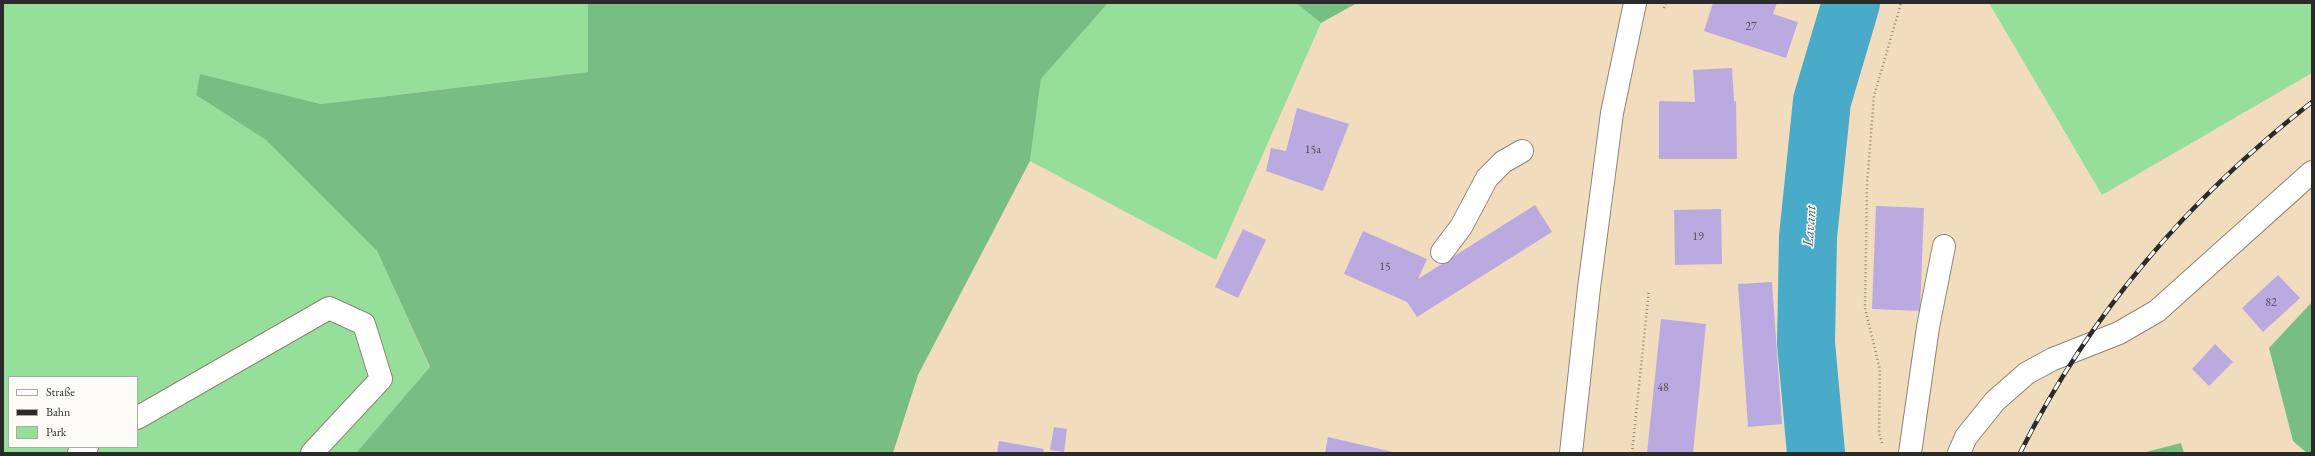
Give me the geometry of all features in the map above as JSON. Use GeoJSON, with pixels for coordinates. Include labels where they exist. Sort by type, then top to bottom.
{"type":"FeatureCollection","features":[{"type":"Feature","properties":{"kind":"street"},"geometry":{"type":"LineString","coordinates":[[1571,453],[1589,288],[1612,113],[1635,3]]}},
{"type":"Feature","properties":{"kind":"street"},"geometry":{"type":"LineString","coordinates":[[1442,252],[1461,227],[1487,178],[1503,162],[1522,151]]}},
{"type":"Feature","properties":{"kind":"street"},"geometry":{"type":"LineString","coordinates":[[1958,453],[1966,437],[1995,402],[2027,373],[2053,359],[2119,333],[2157,311],[2312,172]]}},
{"type":"Feature","properties":{"kind":"street"},"geometry":{"type":"LineString","coordinates":[[1910,453],[1928,327],[1944,246]]}},
{"type":"Feature","properties":{"kind":"street"},"geometry":{"type":"LineString","coordinates":[[138,417],[329,308],[364,324],[381,379],[312,453]]}},
{"type":"Feature","properties":{"kind":"path"},"geometry":{"type":"LineString","coordinates":[[1664,10],[1666,3]]}},
{"type":"Feature","properties":{"kind":"path"},"geometry":{"type":"LineString","coordinates":[[1882,446],[1879,433],[1880,370],[1865,308],[1868,185],[1874,96],[1900,3]]}},
{"type":"Feature","properties":{"kind":"path"},"geometry":{"type":"LineString","coordinates":[[1632,453],[1649,290]]}},
{"type":"Feature","properties":{"kind":"green space"},"geometry":{"type":"Polygon","coordinates":[[[3,3],[588,3],[588,72],[321,104],[200,75],[196,95],[266,140],[377,251],[430,368],[356,453],[3,453],[3,3]]]}},
{"type":"Feature","properties":{"kind":"green space"},"geometry":{"type":"Polygon","coordinates":[[[588,3],[1108,3],[1041,79],[1030,161],[918,375],[893,453],[356,453],[430,367],[377,251],[266,140],[196,95],[200,74],[321,104],[588,72],[588,3]]]}},
{"type":"Feature","properties":{"kind":"green space"},"geometry":{"type":"Polygon","coordinates":[[[1108,3],[1296,3],[1321,23],[1216,260],[1030,161],[1041,79],[1108,3]]]}},
{"type":"Feature","properties":{"kind":"green space"},"geometry":{"type":"Polygon","coordinates":[[[1296,3],[1357,3],[1321,23],[1296,3]]]}},
{"type":"Feature","properties":{"kind":"green space"},"geometry":{"type":"Polygon","coordinates":[[[1989,3],[2312,3],[2312,73],[2102,195],[1989,3]]]}},
{"type":"Feature","properties":{"kind":"green space"},"geometry":{"type":"Polygon","coordinates":[[[2312,302],[2312,453],[2307,453],[2293,441],[2269,348],[2312,302]]]}},
{"type":"Feature","properties":{"kind":"green space"},"geometry":{"type":"Polygon","coordinates":[[[2181,443],[2184,453],[2142,453],[2181,443]]]}},
{"type":"Feature","properties":{"kind":"building"},"geometry":{"type":"Polygon","coordinates":[[[1713,3],[1777,3],[1773,14],[1798,22],[1786,58],[1704,31],[1713,3]]]}},
{"type":"Feature","properties":{"kind":"building"},"geometry":{"type":"Polygon","coordinates":[[[1732,68],[1734,101],[1736,102],[1737,159],[1659,159],[1659,101],[1695,102],[1693,70],[1732,68]]]}},
{"type":"Feature","properties":{"kind":"building"},"geometry":{"type":"Polygon","coordinates":[[[1297,108],[1349,124],[1323,191],[1266,171],[1271,148],[1286,151],[1297,108]]]}},
{"type":"Feature","properties":{"kind":"building"},"geometry":{"type":"Polygon","coordinates":[[[1535,205],[1552,232],[1417,317],[1407,302],[1344,274],[1363,231],[1427,259],[1418,279],[1535,205]]]}},
{"type":"Feature","properties":{"kind":"building"},"geometry":{"type":"Polygon","coordinates":[[[1876,206],[1924,208],[1920,311],[1872,309],[1876,206]]]}},
{"type":"Feature","properties":{"kind":"building"},"geometry":{"type":"Polygon","coordinates":[[[1721,209],[1722,264],[1675,265],[1674,210],[1721,209]]]}},
{"type":"Feature","properties":{"kind":"building"},"geometry":{"type":"Polygon","coordinates":[[[1243,229],[1266,240],[1238,298],[1215,287],[1243,229]]]}},
{"type":"Feature","properties":{"kind":"building"},"geometry":{"type":"Polygon","coordinates":[[[2278,275],[2300,298],[2263,332],[2242,308],[2278,275]]]}},
{"type":"Feature","properties":{"kind":"building"},"geometry":{"type":"Polygon","coordinates":[[[1772,282],[1782,424],[1748,427],[1738,284],[1772,282]]]}},
{"type":"Feature","properties":{"kind":"building"},"geometry":{"type":"Polygon","coordinates":[[[1661,319],[1706,324],[1693,453],[1647,453],[1661,319]]]}},
{"type":"Feature","properties":{"kind":"building"},"geometry":{"type":"Polygon","coordinates":[[[2215,344],[2233,362],[2209,386],[2192,369],[2215,344]]]}},
{"type":"Feature","properties":{"kind":"building"},"geometry":{"type":"Polygon","coordinates":[[[1054,427],[1067,429],[1064,452],[1050,450],[1054,427]]]}},
{"type":"Feature","properties":{"kind":"building"},"geometry":{"type":"Polygon","coordinates":[[[1328,437],[1393,452],[1393,453],[1325,453],[1328,437]]]}},
{"type":"Feature","properties":{"kind":"building"},"geometry":{"type":"Polygon","coordinates":[[[999,441],[1044,449],[1043,453],[997,453],[999,441]]]}},
{"type":"Feature","properties":{"kind":"waterway","name":"Lavant"},"geometry":{"type":"LineString","coordinates":[[1816,453],[1806,343],[1808,237],[1822,101],[1851,3]]}},
{"type":"Feature","properties":{"kind":"railway"},"geometry":{"type":"LineString","coordinates":[[2020,453],[2048,401],[2078,352],[2146,261],[2224,178],[2267,139],[2312,102]]}}]}
